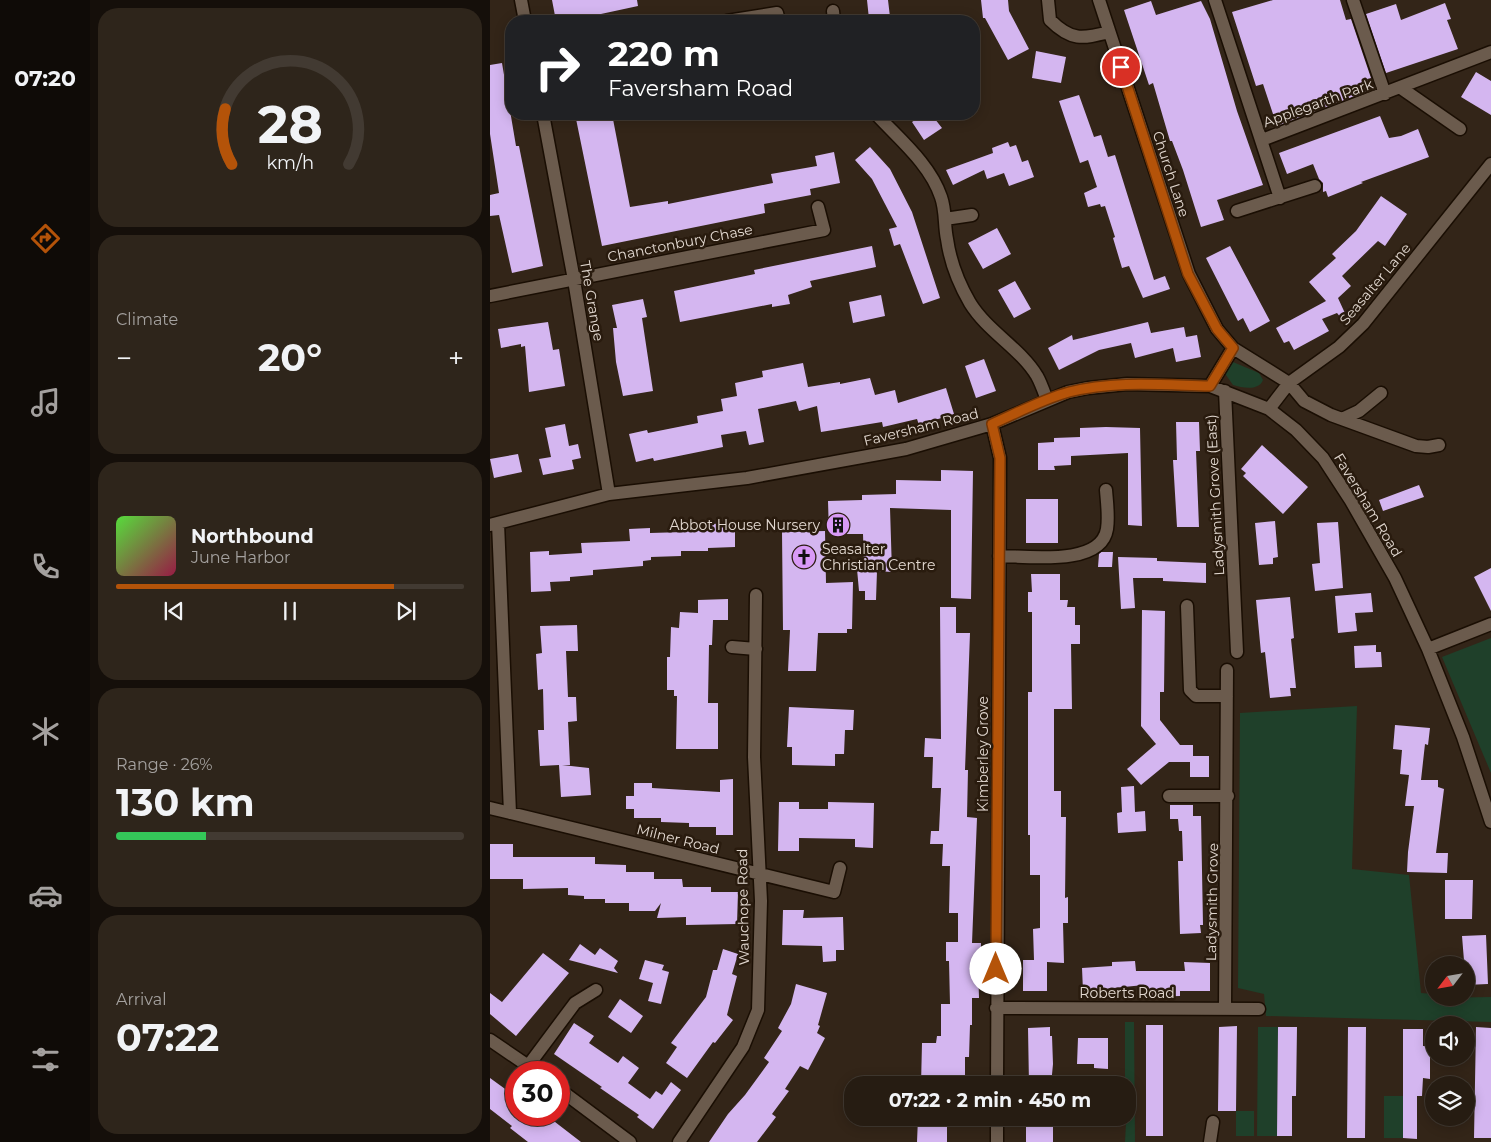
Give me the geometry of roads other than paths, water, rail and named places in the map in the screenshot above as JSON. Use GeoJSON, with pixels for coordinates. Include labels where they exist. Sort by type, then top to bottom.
{"type":"FeatureCollection","features":[{"type":"Feature","properties":{"kind":"street"},"geometry":{"type":"LineString","coordinates":[[521,0],[524,15]]}},
{"type":"Feature","properties":{"kind":"street"},"geometry":{"type":"LineString","coordinates":[[1048,0],[1050,20],[1071,36],[1087,38],[1109,32]]}},
{"type":"Feature","properties":{"kind":"street","name":"Church Lane"},"geometry":{"type":"LineString","coordinates":[[1100,0],[1188,274],[1217,329],[1233,348],[1289,383],[1304,401],[1342,419],[1416,446],[1428,447],[1439,445]]}},
{"type":"Feature","properties":{"kind":"street","name":"Applegarth Park"},"geometry":{"type":"LineString","coordinates":[[1215,0],[1280,198]]}},
{"type":"Feature","properties":{"kind":"street","name":"Applegarth Park"},"geometry":{"type":"LineString","coordinates":[[1352,0],[1385,94]]}},
{"type":"Feature","properties":{"kind":"street"},"geometry":{"type":"LineString","coordinates":[[764,15],[776,13],[776,15]]}},
{"type":"Feature","properties":{"kind":"street","name":"Applegarth Park"},"geometry":{"type":"LineString","coordinates":[[1262,140],[1491,52]]}},
{"type":"Feature","properties":{"kind":"street"},"geometry":{"type":"LineString","coordinates":[[1401,88],[1460,129]]}},
{"type":"Feature","properties":{"kind":"street","name":"The Grange"},"geometry":{"type":"LineString","coordinates":[[543,120],[574,280],[609,494]]}},
{"type":"Feature","properties":{"kind":"street"},"geometry":{"type":"LineString","coordinates":[[882,120],[922,164],[933,180],[941,197],[952,262],[966,296],[981,320],[1037,376],[1047,400]]}},
{"type":"Feature","properties":{"kind":"street","name":"Seasalter Lane"},"geometry":{"type":"LineString","coordinates":[[1269,409],[1289,383],[1339,347],[1363,324],[1491,164]]}},
{"type":"Feature","properties":{"kind":"street"},"geometry":{"type":"LineString","coordinates":[[1237,211],[1315,186]]}},
{"type":"Feature","properties":{"kind":"street","name":"Chanctonbury Chase"},"geometry":{"type":"LineString","coordinates":[[490,296],[824,230],[818,207]]}},
{"type":"Feature","properties":{"kind":"street"},"geometry":{"type":"LineString","coordinates":[[945,219],[972,216]]}},
{"type":"Feature","properties":{"kind":"street"},"geometry":{"type":"LineString","coordinates":[[1210,386],[1233,348]]}},
{"type":"Feature","properties":{"kind":"street","name":"Faversham Road"},"geometry":{"type":"LineString","coordinates":[[494,524],[609,494],[747,478],[882,454],[958,436],[992,424],[1047,400],[1088,388],[1127,384],[1210,386],[1269,409],[1296,430],[1323,458],[1351,501],[1395,578],[1428,649],[1463,737],[1491,822]]}},
{"type":"Feature","properties":{"kind":"street","name":"Ladysmith Grove (East)"},"geometry":{"type":"LineString","coordinates":[[1225,391],[1237,652]]}},
{"type":"Feature","properties":{"kind":"street"},"geometry":{"type":"LineString","coordinates":[[1342,419],[1359,410],[1381,393]]}},
{"type":"Feature","properties":{"kind":"street","name":"Kimberley Grove"},"geometry":{"type":"LineString","coordinates":[[992,424],[1000,458],[997,1076]]}},
{"type":"Feature","properties":{"kind":"street"},"geometry":{"type":"LineString","coordinates":[[999,556],[1073,555],[1094,550],[1103,542],[1107,529],[1106,490]]}},
{"type":"Feature","properties":{"kind":"street"},"geometry":{"type":"LineString","coordinates":[[494,524],[510,813]]}},
{"type":"Feature","properties":{"kind":"street","name":"Wauchope Road"},"geometry":{"type":"LineString","coordinates":[[679,1142],[743,1047],[758,1010],[761,901],[754,757],[756,595]]}},
{"type":"Feature","properties":{"kind":"street"},"geometry":{"type":"LineString","coordinates":[[1187,606],[1190,690],[1196,696],[1227,696]]}},
{"type":"Feature","properties":{"kind":"street"},"geometry":{"type":"LineString","coordinates":[[1428,649],[1491,624]]}},
{"type":"Feature","properties":{"kind":"street"},"geometry":{"type":"LineString","coordinates":[[732,647],[756,649]]}},
{"type":"Feature","properties":{"kind":"street","name":"Ladysmith Grove"},"geometry":{"type":"LineString","coordinates":[[1225,1009],[1228,796],[1227,670]]}},
{"type":"Feature","properties":{"kind":"street"},"geometry":{"type":"LineString","coordinates":[[1170,796],[1228,796]]}},
{"type":"Feature","properties":{"kind":"street","name":"Milner Road"},"geometry":{"type":"LineString","coordinates":[[490,808],[834,892],[840,868]]}},
{"type":"Feature","properties":{"kind":"street"},"geometry":{"type":"LineString","coordinates":[[537,1061],[575,1003],[596,990]]}},
{"type":"Feature","properties":{"kind":"street","name":"Roberts Road"},"geometry":{"type":"LineString","coordinates":[[996,1008],[1259,1009]]}},
{"type":"Feature","properties":{"kind":"street"},"geometry":{"type":"LineString","coordinates":[[490,1040],[519,1061]]}},
{"type":"Feature","properties":{"kind":"street"},"geometry":{"type":"LineString","coordinates":[[570,1097],[630,1142]]}},
{"type":"Feature","properties":{"kind":"street"},"geometry":{"type":"LineString","coordinates":[[1210,1142],[1213,1122]]}},
{"type":"Feature","properties":{"kind":"street"},"geometry":{"type":"LineString","coordinates":[[997,1126],[997,1142]]}},
{"type":"Feature","properties":{"kind":"place","name":"Abbot House Nursery"},"geometry":{"type":"Point","coordinates":[838,525]}},
{"type":"Feature","properties":{"kind":"place","name":"Seasalter Christian Centre"},"geometry":{"type":"Point","coordinates":[804,557]}}]}
